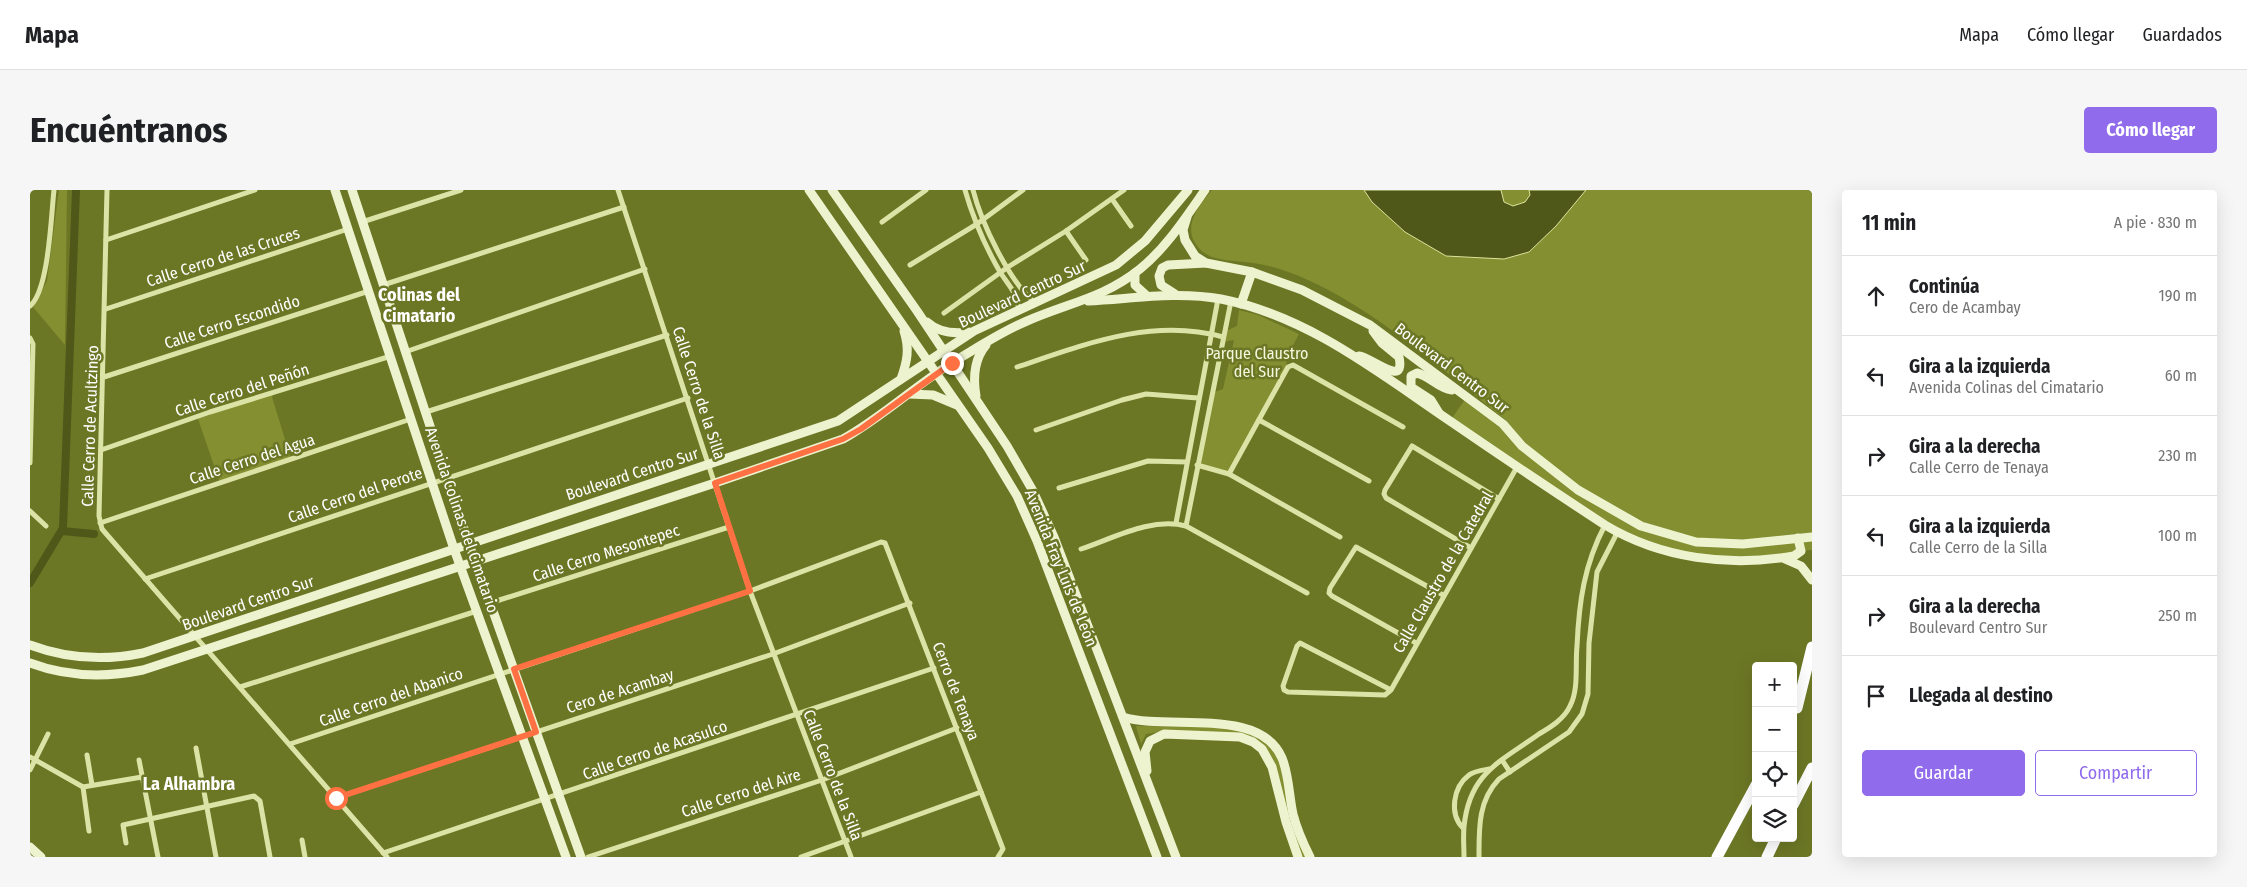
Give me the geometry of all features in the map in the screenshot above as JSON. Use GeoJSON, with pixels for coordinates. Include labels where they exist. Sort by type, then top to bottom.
{"type":"FeatureCollection","features":[{"type":"Feature","properties":{"kind":"highway"},"geometry":{"type":"LineString","coordinates":[[1796,707],[1812,648]]}},
{"type":"Feature","properties":{"kind":"highway"},"geometry":{"type":"LineString","coordinates":[[1797,707],[1812,678]]}},
{"type":"Feature","properties":{"kind":"highway"},"geometry":{"type":"LineString","coordinates":[[1797,797],[1812,768]]}},
{"type":"Feature","properties":{"kind":"highway"},"geometry":{"type":"LineString","coordinates":[[1718,857],[1752,793]]}},
{"type":"Feature","properties":{"kind":"highway"},"geometry":{"type":"LineString","coordinates":[[1767,857],[1774,842]]}},
{"type":"Feature","properties":{"kind":"street"},"geometry":{"type":"LineString","coordinates":[[30,306],[38,293],[46,264],[54,190]]}},
{"type":"Feature","properties":{"kind":"street","name":"Calle Cerro de Acultzingo"},"geometry":{"type":"LineString","coordinates":[[107,190],[106,309],[101,450],[100,523],[102,529],[197,636],[385,855]]}},
{"type":"Feature","properties":{"kind":"street"},"geometry":{"type":"LineString","coordinates":[[106,240],[255,190]]}},
{"type":"Feature","properties":{"kind":"street"},"geometry":{"type":"LineString","coordinates":[[336,192],[347,190]]}},
{"type":"Feature","properties":{"kind":"street","name":"Avenida Colinas del Cimatario"},"geometry":{"type":"LineString","coordinates":[[352,190],[469,544],[581,857]]}},
{"type":"Feature","properties":{"kind":"street"},"geometry":{"type":"LineString","coordinates":[[362,222],[461,190]]}},
{"type":"Feature","properties":{"kind":"street","name":"Calle Cerro de la Silla"},"geometry":{"type":"LineString","coordinates":[[618,190],[750,591],[851,857]]}},
{"type":"Feature","properties":{"kind":"street","name":"Avenida Fray Luis de León"},"geometry":{"type":"LineString","coordinates":[[809,190],[988,448],[1017,496],[1052,580],[1157,857]]}},
{"type":"Feature","properties":{"kind":"street","name":"Avenida Fray Luis de León"},"geometry":{"type":"LineString","coordinates":[[832,190],[917,310],[1033,490],[1054,537],[1176,857]]}},
{"type":"Feature","properties":{"kind":"street"},"geometry":{"type":"LineString","coordinates":[[882,222],[926,190]]}},
{"type":"Feature","properties":{"kind":"street"},"geometry":{"type":"LineString","coordinates":[[965,190],[977,224],[1000,272],[1016,294],[1019,309]]}},
{"type":"Feature","properties":{"kind":"street"},"geometry":{"type":"LineString","coordinates":[[973,190],[982,219],[1008,267],[1022,290],[1034,302]]}},
{"type":"Feature","properties":{"kind":"street"},"geometry":{"type":"LineString","coordinates":[[910,265],[977,224],[1023,190]]}},
{"type":"Feature","properties":{"kind":"street"},"geometry":{"type":"LineString","coordinates":[[944,313],[1000,272],[1124,190]]}},
{"type":"Feature","properties":{"kind":"street","name":"Boulevard Centro Sur"},"geometry":{"type":"LineString","coordinates":[[30,645],[68,656],[110,659],[143,653],[838,421],[974,331],[1116,265],[1145,241],[1188,190]]}},
{"type":"Feature","properties":{"kind":"street","name":"Boulevard Centro Sur"},"geometry":{"type":"LineString","coordinates":[[30,663],[50,670],[79,675],[114,675],[143,670],[715,483],[843,439],[861,429],[937,373],[988,342],[1028,320],[1082,302],[1106,291],[1134,273],[1158,251],[1205,190]]}},
{"type":"Feature","properties":{"kind":"street","name":"Avenida Colinas del Cimatario"},"geometry":{"type":"LineString","coordinates":[[336,192],[454,549],[566,857]]}},
{"type":"Feature","properties":{"kind":"street"},"geometry":{"type":"LineString","coordinates":[[1112,198],[1131,226]]}},
{"type":"Feature","properties":{"kind":"street"},"geometry":{"type":"LineString","coordinates":[[384,285],[624,208]]}},
{"type":"Feature","properties":{"kind":"street","name":"Boulevard Centro Sur"},"geometry":{"type":"LineString","coordinates":[[1190,210],[1183,230],[1185,240],[1195,256],[1206,263],[1252,272],[1302,290],[1370,325],[1503,424],[1522,446],[1578,490],[1641,526],[1696,542],[1743,544],[1812,537]]}},
{"type":"Feature","properties":{"kind":"street","name":"Calle Cerro de las Cruces"},"geometry":{"type":"LineString","coordinates":[[106,309],[348,229]]}},
{"type":"Feature","properties":{"kind":"street"},"geometry":{"type":"LineString","coordinates":[[1066,230],[1086,260]]}},
{"type":"Feature","properties":{"kind":"street"},"geometry":{"type":"LineString","coordinates":[[358,260],[373,255]]}},
{"type":"Feature","properties":{"kind":"street"},"geometry":{"type":"LineString","coordinates":[[1177,295],[1167,291],[1161,285],[1158,276],[1162,268],[1168,265],[1206,263]]}},
{"type":"Feature","properties":{"kind":"street"},"geometry":{"type":"LineString","coordinates":[[406,352],[645,269]]}},
{"type":"Feature","properties":{"kind":"street"},"geometry":{"type":"LineString","coordinates":[[1241,304],[1252,272]]}},
{"type":"Feature","properties":{"kind":"street"},"geometry":{"type":"LineString","coordinates":[[1134,273],[1135,285],[1147,296]]}},
{"type":"Feature","properties":{"kind":"street","name":"Calle Cerro Escondido"},"geometry":{"type":"LineString","coordinates":[[104,377],[369,291]]}},
{"type":"Feature","properties":{"kind":"street"},"geometry":{"type":"LineString","coordinates":[[30,296],[38,293]]}},
{"type":"Feature","properties":{"kind":"street"},"geometry":{"type":"LineString","coordinates":[[1082,302],[1177,295],[1231,301],[1291,322],[1353,355],[1604,525],[1640,543],[1677,555],[1718,560],[1783,558],[1794,556],[1801,551],[1798,538]]}},
{"type":"Feature","properties":{"kind":"street"},"geometry":{"type":"LineString","coordinates":[[1176,523],[1218,299]]}},
{"type":"Feature","properties":{"kind":"street"},"geometry":{"type":"LineString","coordinates":[[1186,526],[1231,301]]}},
{"type":"Feature","properties":{"kind":"street"},"geometry":{"type":"LineString","coordinates":[[917,310],[937,329],[959,334],[974,331]]}},
{"type":"Feature","properties":{"kind":"street"},"geometry":{"type":"LineString","coordinates":[[380,325],[394,321]]}},
{"type":"Feature","properties":{"kind":"street"},"geometry":{"type":"LineString","coordinates":[[900,321],[907,342],[908,355],[900,379]]}},
{"type":"Feature","properties":{"kind":"street"},"geometry":{"type":"LineString","coordinates":[[1353,355],[1366,356],[1389,372],[1394,372],[1398,369],[1399,357],[1382,343],[1370,325]]}},
{"type":"Feature","properties":{"kind":"street"},"geometry":{"type":"LineString","coordinates":[[1017,367],[1108,337],[1148,331],[1212,334],[1223,337]]}},
{"type":"Feature","properties":{"kind":"street"},"geometry":{"type":"LineString","coordinates":[[426,412],[667,335]]}},
{"type":"Feature","properties":{"kind":"street"},"geometry":{"type":"LineString","coordinates":[[30,339],[33,344],[30,463]]}},
{"type":"Feature","properties":{"kind":"street"},"geometry":{"type":"LineString","coordinates":[[976,399],[975,369],[978,357],[988,342]]}},
{"type":"Feature","properties":{"kind":"street","name":"Calle Cerro del Peñón"},"geometry":{"type":"LineString","coordinates":[[101,450],[210,412],[390,356]]}},
{"type":"Feature","properties":{"kind":"street"},"geometry":{"type":"LineString","coordinates":[[1229,474],[1288,367],[1293,365],[1403,427]]}},
{"type":"Feature","properties":{"kind":"street"},"geometry":{"type":"LineString","coordinates":[[1440,414],[1436,404],[1411,387],[1411,376],[1417,373],[1423,374],[1443,388],[1455,390]]}},
{"type":"Feature","properties":{"kind":"street"},"geometry":{"type":"LineString","coordinates":[[401,388],[415,382]]}},
{"type":"Feature","properties":{"kind":"street"},"geometry":{"type":"LineString","coordinates":[[908,394],[933,395],[959,407]]}},
{"type":"Feature","properties":{"kind":"street"},"geometry":{"type":"LineString","coordinates":[[1036,430],[1122,400],[1146,394],[1198,398]]}},
{"type":"Feature","properties":{"kind":"street","name":"Calle Cerro del Perote"},"geometry":{"type":"LineString","coordinates":[[145,579],[688,398]]}},
{"type":"Feature","properties":{"kind":"street","name":"Calle Cerro del Agua"},"geometry":{"type":"LineString","coordinates":[[100,523],[412,419]]}},
{"type":"Feature","properties":{"kind":"street"},"geometry":{"type":"LineString","coordinates":[[1259,420],[1370,481]]}},
{"type":"Feature","properties":{"kind":"street"},"geometry":{"type":"LineString","coordinates":[[1192,433],[1203,434]]}},
{"type":"Feature","properties":{"kind":"street"},"geometry":{"type":"LineString","coordinates":[[1471,548],[1386,498],[1385,490],[1412,446],[1499,499]]}},
{"type":"Feature","properties":{"kind":"street"},"geometry":{"type":"LineString","coordinates":[[1060,488],[1148,460],[1187,462]]}},
{"type":"Feature","properties":{"kind":"street"},"geometry":{"type":"LineString","coordinates":[[1197,464],[1229,474],[1340,537]]}},
{"type":"Feature","properties":{"kind":"street","name":"Calle Claustro de la Catedral"},"geometry":{"type":"LineString","coordinates":[[1391,690],[1517,467]]}},
{"type":"Feature","properties":{"kind":"street"},"geometry":{"type":"LineString","coordinates":[[30,512],[46,526]]}},
{"type":"Feature","properties":{"kind":"street"},"geometry":{"type":"LineString","coordinates":[[1081,549],[1149,525],[1176,523],[1186,526],[1307,593]]}},
{"type":"Feature","properties":{"kind":"street"},"geometry":{"type":"LineString","coordinates":[[1463,828],[1457,822],[1455,798],[1460,786],[1470,774],[1489,768],[1502,760],[1557,722],[1570,708],[1575,691],[1577,643],[1586,569],[1604,525]]}},
{"type":"Feature","properties":{"kind":"street","name":"Calle Cerro Mesontepec"},"geometry":{"type":"LineString","coordinates":[[490,603],[728,527]]}},
{"type":"Feature","properties":{"kind":"street"},"geometry":{"type":"LineString","coordinates":[[1479,857],[1481,808],[1490,789],[1510,772],[1570,732],[1582,714],[1588,694],[1589,643],[1598,572],[1617,533]]}},
{"type":"Feature","properties":{"kind":"street","name":"Calle Cerro del Abanico"},"geometry":{"type":"LineString","coordinates":[[290,744],[750,591],[885,542]]}},
{"type":"Feature","properties":{"kind":"street","name":"Cerro de Tenaya"},"geometry":{"type":"LineString","coordinates":[[885,542],[1003,849],[998,857]]}},
{"type":"Feature","properties":{"kind":"street"},"geometry":{"type":"LineString","coordinates":[[1416,643],[1332,596],[1329,593],[1334,581],[1356,547],[1443,596]]}},
{"type":"Feature","properties":{"kind":"street"},"geometry":{"type":"LineString","coordinates":[[1783,558],[1801,566],[1812,580]]}},
{"type":"Feature","properties":{"kind":"street"},"geometry":{"type":"LineString","coordinates":[[1586,569],[1598,572]]}},
{"type":"Feature","properties":{"kind":"street","name":"Cero de Acambay"},"geometry":{"type":"LineString","coordinates":[[336,798],[774,654],[910,603]]}},
{"type":"Feature","properties":{"kind":"street"},"geometry":{"type":"LineString","coordinates":[[240,687],[477,611]]}},
{"type":"Feature","properties":{"kind":"street"},"geometry":{"type":"LineString","coordinates":[[484,630],[498,625]]}},
{"type":"Feature","properties":{"kind":"street"},"geometry":{"type":"LineString","coordinates":[[1300,643],[1391,690],[1385,694],[1288,692],[1284,690],[1283,686],[1297,646],[1300,643]]}},
{"type":"Feature","properties":{"kind":"street"},"geometry":{"type":"LineString","coordinates":[[1577,643],[1589,643]]}},
{"type":"Feature","properties":{"kind":"street","name":"Calle Cerro de Acasulco"},"geometry":{"type":"LineString","coordinates":[[385,855],[934,668]]}},
{"type":"Feature","properties":{"kind":"street"},"geometry":{"type":"LineString","coordinates":[[1123,717],[1139,721],[1239,726],[1263,735],[1272,742],[1283,761],[1296,823],[1300,837],[1310,857]]}},
{"type":"Feature","properties":{"kind":"street","name":"Calle Cerro del Aire"},"geometry":{"type":"LineString","coordinates":[[588,857],[822,780],[957,728]]}},
{"type":"Feature","properties":{"kind":"street"},"geometry":{"type":"LineString","coordinates":[[30,770],[33,758],[48,734]]}},
{"type":"Feature","properties":{"kind":"street"},"geometry":{"type":"LineString","coordinates":[[1148,784],[1145,752],[1150,741],[1164,734],[1240,737],[1253,742],[1265,753],[1272,767],[1286,822],[1298,857]]}},
{"type":"Feature","properties":{"kind":"street"},"geometry":{"type":"LineString","coordinates":[[196,748],[216,857]]}},
{"type":"Feature","properties":{"kind":"street"},"geometry":{"type":"LineString","coordinates":[[87,755],[92,786]]}},
{"type":"Feature","properties":{"kind":"street"},"geometry":{"type":"LineString","coordinates":[[33,758],[83,787],[142,777]]}},
{"type":"Feature","properties":{"kind":"street"},"geometry":{"type":"LineString","coordinates":[[139,760],[158,857]]}},
{"type":"Feature","properties":{"kind":"street"},"geometry":{"type":"LineString","coordinates":[[1502,760],[1510,772]]}},
{"type":"Feature","properties":{"kind":"street"},"geometry":{"type":"LineString","coordinates":[[1464,857],[1463,828],[1468,804],[1477,783],[1489,768]]}},
{"type":"Feature","properties":{"kind":"street"},"geometry":{"type":"LineString","coordinates":[[83,787],[88,831]]}},
{"type":"Feature","properties":{"kind":"street"},"geometry":{"type":"LineString","coordinates":[[801,857],[981,792]]}},
{"type":"Feature","properties":{"kind":"street"},"geometry":{"type":"LineString","coordinates":[[126,843],[123,825],[254,796],[258,797],[260,801],[270,857]]}},
{"type":"Feature","properties":{"kind":"street"},"geometry":{"type":"LineString","coordinates":[[302,840],[305,857]]}},
{"type":"Feature","properties":{"kind":"street"},"geometry":{"type":"LineString","coordinates":[[30,847],[41,857]]}},
{"type":"Feature","properties":{"kind":"green space"},"geometry":{"type":"Polygon","coordinates":[[[59,190],[67,190],[65,345],[33,307],[47,281],[59,190]]]}},
{"type":"Feature","properties":{"kind":"green space"},"geometry":{"type":"Polygon","coordinates":[[[1212,190],[1812,190],[1812,550],[1798,551],[1798,555],[1718,561],[1640,543],[1450,421],[1466,398],[1503,424],[1507,421],[1381,322],[1327,289],[1299,276],[1264,265],[1217,258],[1203,252],[1193,239],[1192,224],[1197,210],[1212,190]]]}},
{"type":"Feature","properties":{"kind":"green space","name":"Parque Claustro del Sur"},"geometry":{"type":"Polygon","coordinates":[[[1239,310],[1258,315],[1299,334],[1286,358],[1287,367],[1229,474],[1197,465],[1212,393],[1223,389],[1234,340],[1222,342],[1224,332],[1237,326],[1239,310]]]}},
{"type":"Feature","properties":{"kind":"green space"},"geometry":{"type":"Polygon","coordinates":[[[275,392],[272,397],[291,459],[220,483],[197,416],[275,392]]]}},
{"type":"Feature","properties":{"kind":"green space"},"geometry":{"type":"Polygon","coordinates":[[[1136,726],[1238,727],[1271,746],[1280,762],[1290,816],[1308,857],[1302,857],[1280,791],[1253,740],[1166,731],[1146,734],[1141,744],[1136,726]]]}},
{"type":"Feature","properties":{"kind":"shaded area"},"geometry":{"type":"Polygon","coordinates":[[[1364,190],[1501,190],[1504,202],[1513,206],[1525,202],[1530,195],[1529,190],[1586,190],[1556,226],[1529,252],[1504,259],[1446,256],[1405,232],[1372,202],[1364,190]]]}},
{"type":"Feature","properties":{"kind":"waterway"},"geometry":{"type":"LineString","coordinates":[[30,583],[63,528],[76,190]]}},
{"type":"Feature","properties":{"kind":"waterway"},"geometry":{"type":"LineString","coordinates":[[62,531],[94,534]]}},
{"type":"Feature","properties":{"kind":"district","name":"Colinas del Cimatario"},"geometry":{"type":"Point","coordinates":[419,305]}},
{"type":"Feature","properties":{"kind":"district","name":"La Alhambra"},"geometry":{"type":"Point","coordinates":[189,784]}},
{"type":"Feature","properties":{"kind":"route"},"geometry":{"type":"LineString","coordinates":[[336,798],[536,732],[514,669],[750,591],[715,483],[843,439],[861,429],[952,363]]}}]}
